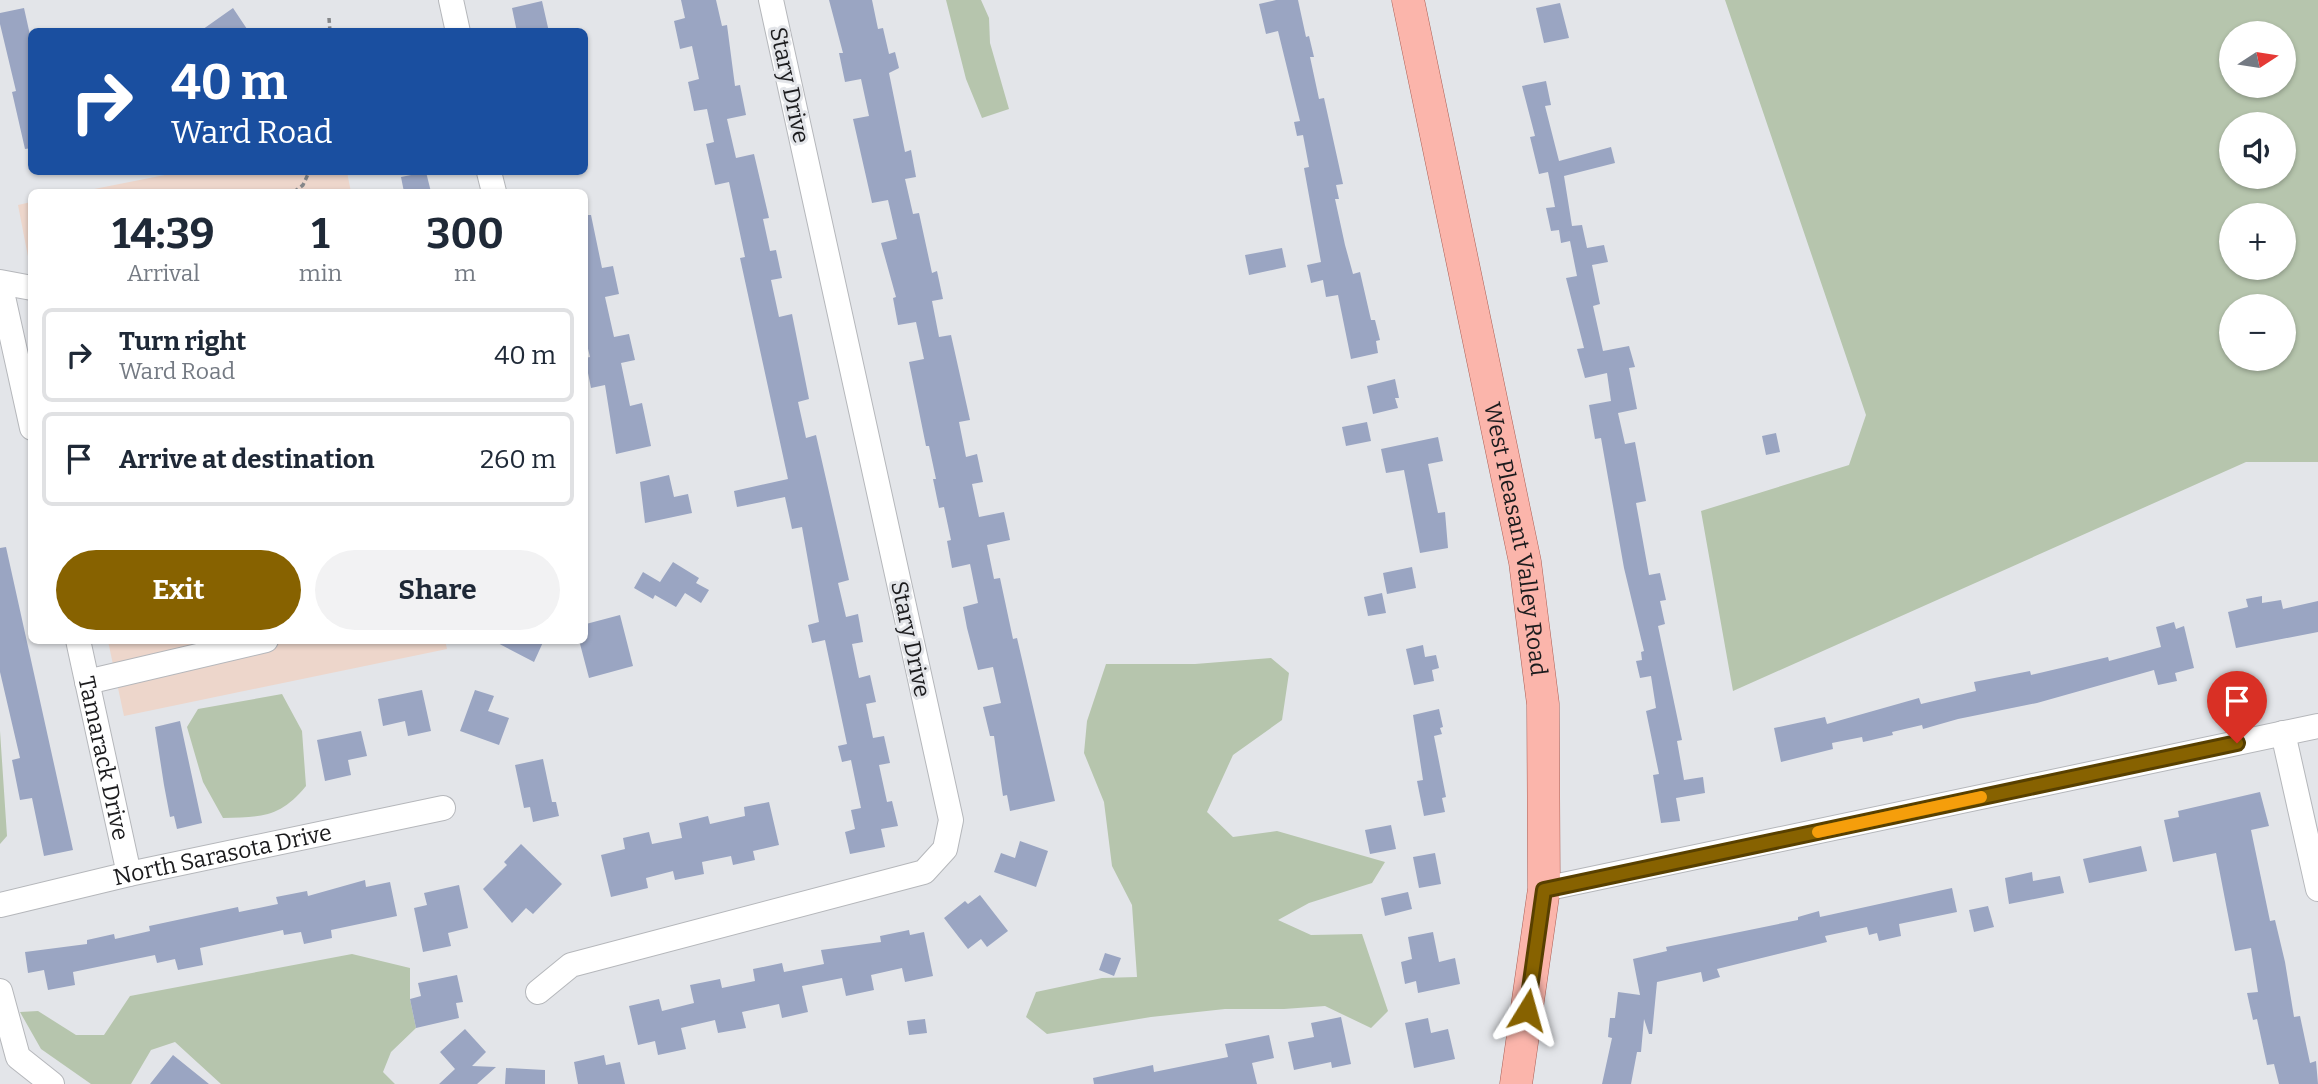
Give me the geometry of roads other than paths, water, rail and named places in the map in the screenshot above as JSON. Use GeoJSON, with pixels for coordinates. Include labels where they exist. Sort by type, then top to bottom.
{"type":"FeatureCollection","features":[{"type":"Feature","properties":{"kind":"main road","name":"West Pleasant Valley Road"},"geometry":{"type":"LineString","coordinates":[[1409,0],[1525,562],[1543,705],[1544,890],[1516,1084]]}},
{"type":"Feature","properties":{"kind":"street"},"geometry":{"type":"LineString","coordinates":[[451,0],[457,28]]}},
{"type":"Feature","properties":{"kind":"street","name":"Stary Drive"},"geometry":{"type":"LineString","coordinates":[[538,992],[571,965],[924,872],[945,849],[951,820],[771,0]]}},
{"type":"Feature","properties":{"kind":"street"},"geometry":{"type":"LineString","coordinates":[[28,287],[0,283],[28,410]]}},
{"type":"Feature","properties":{"kind":"street","name":"Tamarack Drive"},"geometry":{"type":"LineString","coordinates":[[79,644],[129,874]]}},
{"type":"Feature","properties":{"kind":"street"},"geometry":{"type":"LineString","coordinates":[[87,682],[229,645]]}},
{"type":"Feature","properties":{"kind":"street"},"geometry":{"type":"LineString","coordinates":[[1544,890],[2318,726]]}},
{"type":"Feature","properties":{"kind":"street"},"geometry":{"type":"LineString","coordinates":[[2283,733],[2318,889]]}},
{"type":"Feature","properties":{"kind":"street","name":"North Sarasota Drive"},"geometry":{"type":"LineString","coordinates":[[0,905],[129,874],[443,808]]}},
{"type":"Feature","properties":{"kind":"street"},"geometry":{"type":"LineString","coordinates":[[0,990],[18,1058],[52,1084]]}}]}
